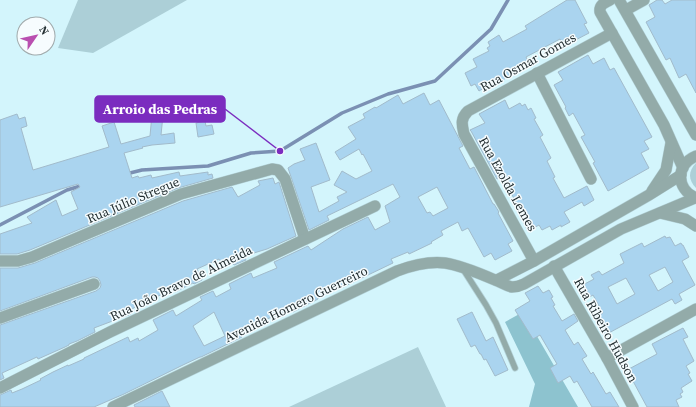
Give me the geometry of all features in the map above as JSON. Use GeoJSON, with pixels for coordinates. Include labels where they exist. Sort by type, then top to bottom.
{"type":"FeatureCollection","features":[{"type":"Feature","properties":{"kind":"street"},"geometry":{"type":"LineString","coordinates":[[610,0],[601,5],[600,10],[664,125],[682,171]]}},
{"type":"Feature","properties":{"kind":"street"},"geometry":{"type":"LineString","coordinates":[[619,0],[696,135]]}},
{"type":"Feature","properties":{"kind":"street"},"geometry":{"type":"LineString","coordinates":[[626,10],[644,0]]}},
{"type":"Feature","properties":{"kind":"street","name":"Rua Osmar Gomes"},"geometry":{"type":"LineString","coordinates":[[462,120],[468,111],[612,33]]}},
{"type":"Feature","properties":{"kind":"street"},"geometry":{"type":"LineString","coordinates":[[538,73],[591,179]]}},
{"type":"Feature","properties":{"kind":"street","name":"Rua Ezolda Lemes"},"geometry":{"type":"LineString","coordinates":[[462,120],[464,134],[534,261]]}},
{"type":"Feature","properties":{"kind":"street"},"geometry":{"type":"LineString","coordinates":[[649,195],[666,170],[671,142]]}},
{"type":"Feature","properties":{"kind":"street"},"geometry":{"type":"LineString","coordinates":[[695,198],[684,189],[681,182],[682,171],[686,163],[696,156]]}},
{"type":"Feature","properties":{"kind":"street","name":"Rua Júlio Stregue"},"geometry":{"type":"LineString","coordinates":[[0,262],[18,261],[32,257],[182,194],[272,168],[278,170],[285,179],[305,239]]}},
{"type":"Feature","properties":{"kind":"street"},"geometry":{"type":"LineString","coordinates":[[497,280],[534,261],[649,195],[682,171]]}},
{"type":"Feature","properties":{"kind":"street","name":"Avenida Homero Guerreiro"},"geometry":{"type":"LineString","coordinates":[[113,407],[412,265],[430,262],[447,263],[497,280],[511,287],[517,287],[621,229],[695,198]]}},
{"type":"Feature","properties":{"kind":"street","name":"Rua João Bravo de Almeida"},"geometry":{"type":"LineString","coordinates":[[0,388],[110,332],[375,206]]}},
{"type":"Feature","properties":{"kind":"street"},"geometry":{"type":"LineString","coordinates":[[660,213],[685,219],[696,226]]}},
{"type":"Feature","properties":{"kind":"street","name":"Rua Ribeiro Hudson"},"geometry":{"type":"LineString","coordinates":[[554,266],[607,358],[633,407]]}},
{"type":"Feature","properties":{"kind":"street"},"geometry":{"type":"LineString","coordinates":[[0,318],[94,284]]}},
{"type":"Feature","properties":{"kind":"street"},"geometry":{"type":"LineString","coordinates":[[607,358],[696,309]]}},
{"type":"Feature","properties":{"kind":"lane"},"geometry":{"type":"LineString","coordinates":[[462,267],[496,323],[515,368]]}},
{"type":"Feature","properties":{"kind":"shaded area"},"geometry":{"type":"Polygon","coordinates":[[[78,0],[187,0],[93,53],[58,48],[78,0]]]}},
{"type":"Feature","properties":{"kind":"shaded area"},"geometry":{"type":"Polygon","coordinates":[[[696,163],[696,188],[690,179],[690,172],[696,163]]]}},
{"type":"Feature","properties":{"kind":"shaded area"},"geometry":{"type":"Polygon","coordinates":[[[523,312],[578,407],[529,407],[535,384],[505,322],[523,312]]]}},
{"type":"Feature","properties":{"kind":"shaded area"},"geometry":{"type":"Polygon","coordinates":[[[418,347],[446,407],[289,407],[418,347]]]}},
{"type":"Feature","properties":{"kind":"building"},"geometry":{"type":"Polygon","coordinates":[[[567,0],[575,0],[587,23],[584,24],[589,33],[564,46],[560,39],[526,57],[530,65],[488,88],[487,86],[479,91],[475,84],[471,86],[465,73],[477,67],[473,59],[489,51],[487,48],[490,46],[488,42],[499,35],[503,42],[527,29],[525,26],[567,0]]]}},
{"type":"Feature","properties":{"kind":"building"},"geometry":{"type":"Polygon","coordinates":[[[657,0],[662,0],[665,4],[672,0],[696,0],[696,93],[686,74],[679,78],[670,58],[666,60],[646,22],[655,17],[649,5],[657,0]]]}},
{"type":"Feature","properties":{"kind":"building"},"geometry":{"type":"Polygon","coordinates":[[[588,55],[593,64],[604,58],[610,70],[614,68],[652,137],[644,141],[649,149],[641,153],[649,168],[608,191],[593,163],[595,162],[581,137],[585,135],[573,113],[569,116],[565,108],[566,107],[554,85],[563,80],[558,72],[588,55]]]}},
{"type":"Feature","properties":{"kind":"building"},"geometry":{"type":"Polygon","coordinates":[[[424,93],[430,105],[439,100],[463,146],[459,148],[470,169],[474,167],[493,204],[499,212],[498,213],[513,241],[508,244],[512,251],[495,260],[491,253],[484,257],[468,228],[462,231],[458,222],[441,231],[443,235],[431,242],[432,243],[409,254],[408,252],[391,259],[393,263],[318,298],[293,312],[292,309],[262,321],[263,322],[252,327],[251,325],[239,331],[242,337],[94,407],[0,407],[0,395],[11,390],[12,393],[22,389],[41,380],[40,379],[53,372],[84,359],[128,337],[130,342],[138,338],[139,341],[158,330],[153,320],[173,310],[176,316],[202,300],[200,297],[213,291],[216,297],[231,289],[229,284],[251,273],[253,278],[277,268],[274,262],[308,246],[311,250],[343,229],[368,217],[375,230],[390,222],[385,206],[400,197],[393,184],[327,216],[329,220],[309,230],[288,168],[305,160],[300,149],[316,143],[330,180],[311,187],[319,212],[339,201],[337,197],[347,192],[334,185],[342,171],[356,179],[372,171],[359,149],[340,160],[335,152],[356,139],[348,127],[365,118],[363,114],[398,95],[403,104],[424,93]],[[437,187],[418,197],[427,213],[430,212],[433,216],[448,208],[437,187]],[[214,312],[193,326],[204,346],[225,336],[214,312]]]}},
{"type":"Feature","properties":{"kind":"building"},"geometry":{"type":"Polygon","coordinates":[[[505,100],[509,109],[520,103],[522,106],[525,104],[528,110],[531,108],[536,118],[534,119],[543,135],[540,137],[551,158],[547,161],[555,177],[553,178],[564,198],[587,186],[594,200],[584,206],[582,202],[564,212],[570,222],[561,227],[561,225],[552,230],[550,226],[542,230],[539,225],[528,231],[519,214],[521,212],[510,191],[501,177],[497,179],[470,130],[485,123],[479,114],[505,100]]]}},
{"type":"Feature","properties":{"kind":"building"},"geometry":{"type":"Polygon","coordinates":[[[17,114],[19,119],[25,117],[27,126],[21,128],[33,170],[109,147],[102,126],[114,122],[121,144],[150,136],[152,114],[163,115],[161,135],[174,133],[175,143],[152,145],[124,153],[132,178],[151,175],[152,178],[179,172],[180,176],[208,172],[208,175],[212,174],[213,178],[178,188],[30,250],[17,254],[0,254],[0,234],[32,223],[27,217],[56,200],[62,216],[78,209],[71,192],[80,187],[78,184],[0,207],[0,120],[17,114]]]}},
{"type":"Feature","properties":{"kind":"building"},"geometry":{"type":"Polygon","coordinates":[[[205,121],[206,126],[212,125],[214,134],[198,137],[196,123],[205,121]]]}},
{"type":"Feature","properties":{"kind":"building"},"geometry":{"type":"Polygon","coordinates":[[[273,178],[275,184],[279,182],[296,236],[267,249],[244,256],[246,260],[234,265],[232,261],[222,266],[219,259],[197,269],[202,280],[175,292],[172,288],[145,304],[143,302],[129,311],[131,314],[94,328],[95,332],[65,347],[38,359],[37,357],[2,373],[4,378],[0,380],[0,325],[96,291],[101,285],[98,278],[92,277],[0,311],[0,268],[18,268],[35,263],[183,201],[232,187],[238,197],[260,185],[258,181],[273,178]]]}},
{"type":"Feature","properties":{"kind":"building"},"geometry":{"type":"Polygon","coordinates":[[[665,236],[666,238],[670,237],[675,246],[681,243],[689,257],[682,261],[695,285],[679,294],[682,300],[675,304],[672,299],[605,335],[596,317],[603,313],[593,295],[586,299],[579,287],[594,279],[591,275],[599,271],[602,275],[624,263],[620,254],[642,243],[644,247],[665,236]],[[665,267],[649,275],[658,291],[673,282],[665,267]],[[626,278],[608,287],[617,304],[635,294],[626,278]]]}},
{"type":"Feature","properties":{"kind":"building"},"geometry":{"type":"Polygon","coordinates":[[[538,286],[543,293],[549,290],[555,305],[553,306],[562,321],[574,314],[578,321],[565,330],[574,345],[578,342],[587,356],[582,359],[591,374],[593,372],[606,394],[610,392],[619,407],[592,407],[577,381],[574,383],[570,376],[558,383],[550,368],[557,364],[540,335],[533,339],[515,310],[530,301],[525,293],[538,286]]]}},
{"type":"Feature","properties":{"kind":"building"},"geometry":{"type":"Polygon","coordinates":[[[472,312],[486,341],[493,337],[508,370],[495,376],[486,359],[484,360],[475,345],[471,347],[457,319],[472,312]]]}},
{"type":"Feature","properties":{"kind":"building"},"geometry":{"type":"Polygon","coordinates":[[[683,328],[688,337],[683,339],[694,361],[686,366],[692,381],[681,388],[683,392],[680,394],[682,397],[676,400],[679,407],[647,407],[627,370],[657,354],[652,344],[683,328]]]}},
{"type":"Feature","properties":{"kind":"building"},"geometry":{"type":"Polygon","coordinates":[[[162,391],[170,407],[135,407],[134,405],[162,391]]]}},
{"type":"Feature","properties":{"kind":"waterway"},"geometry":{"type":"LineString","coordinates":[[126,174],[142,170],[208,166],[251,153],[280,151],[342,113],[388,94],[435,81],[491,29],[508,0]]}},
{"type":"Feature","properties":{"kind":"waterway"},"geometry":{"type":"LineString","coordinates":[[0,225],[67,190],[84,185]]}},
{"type":"Feature","properties":{"kind":"place","name":"Arroio das Pedras"},"geometry":{"type":"Point","coordinates":[280,151]}}]}
